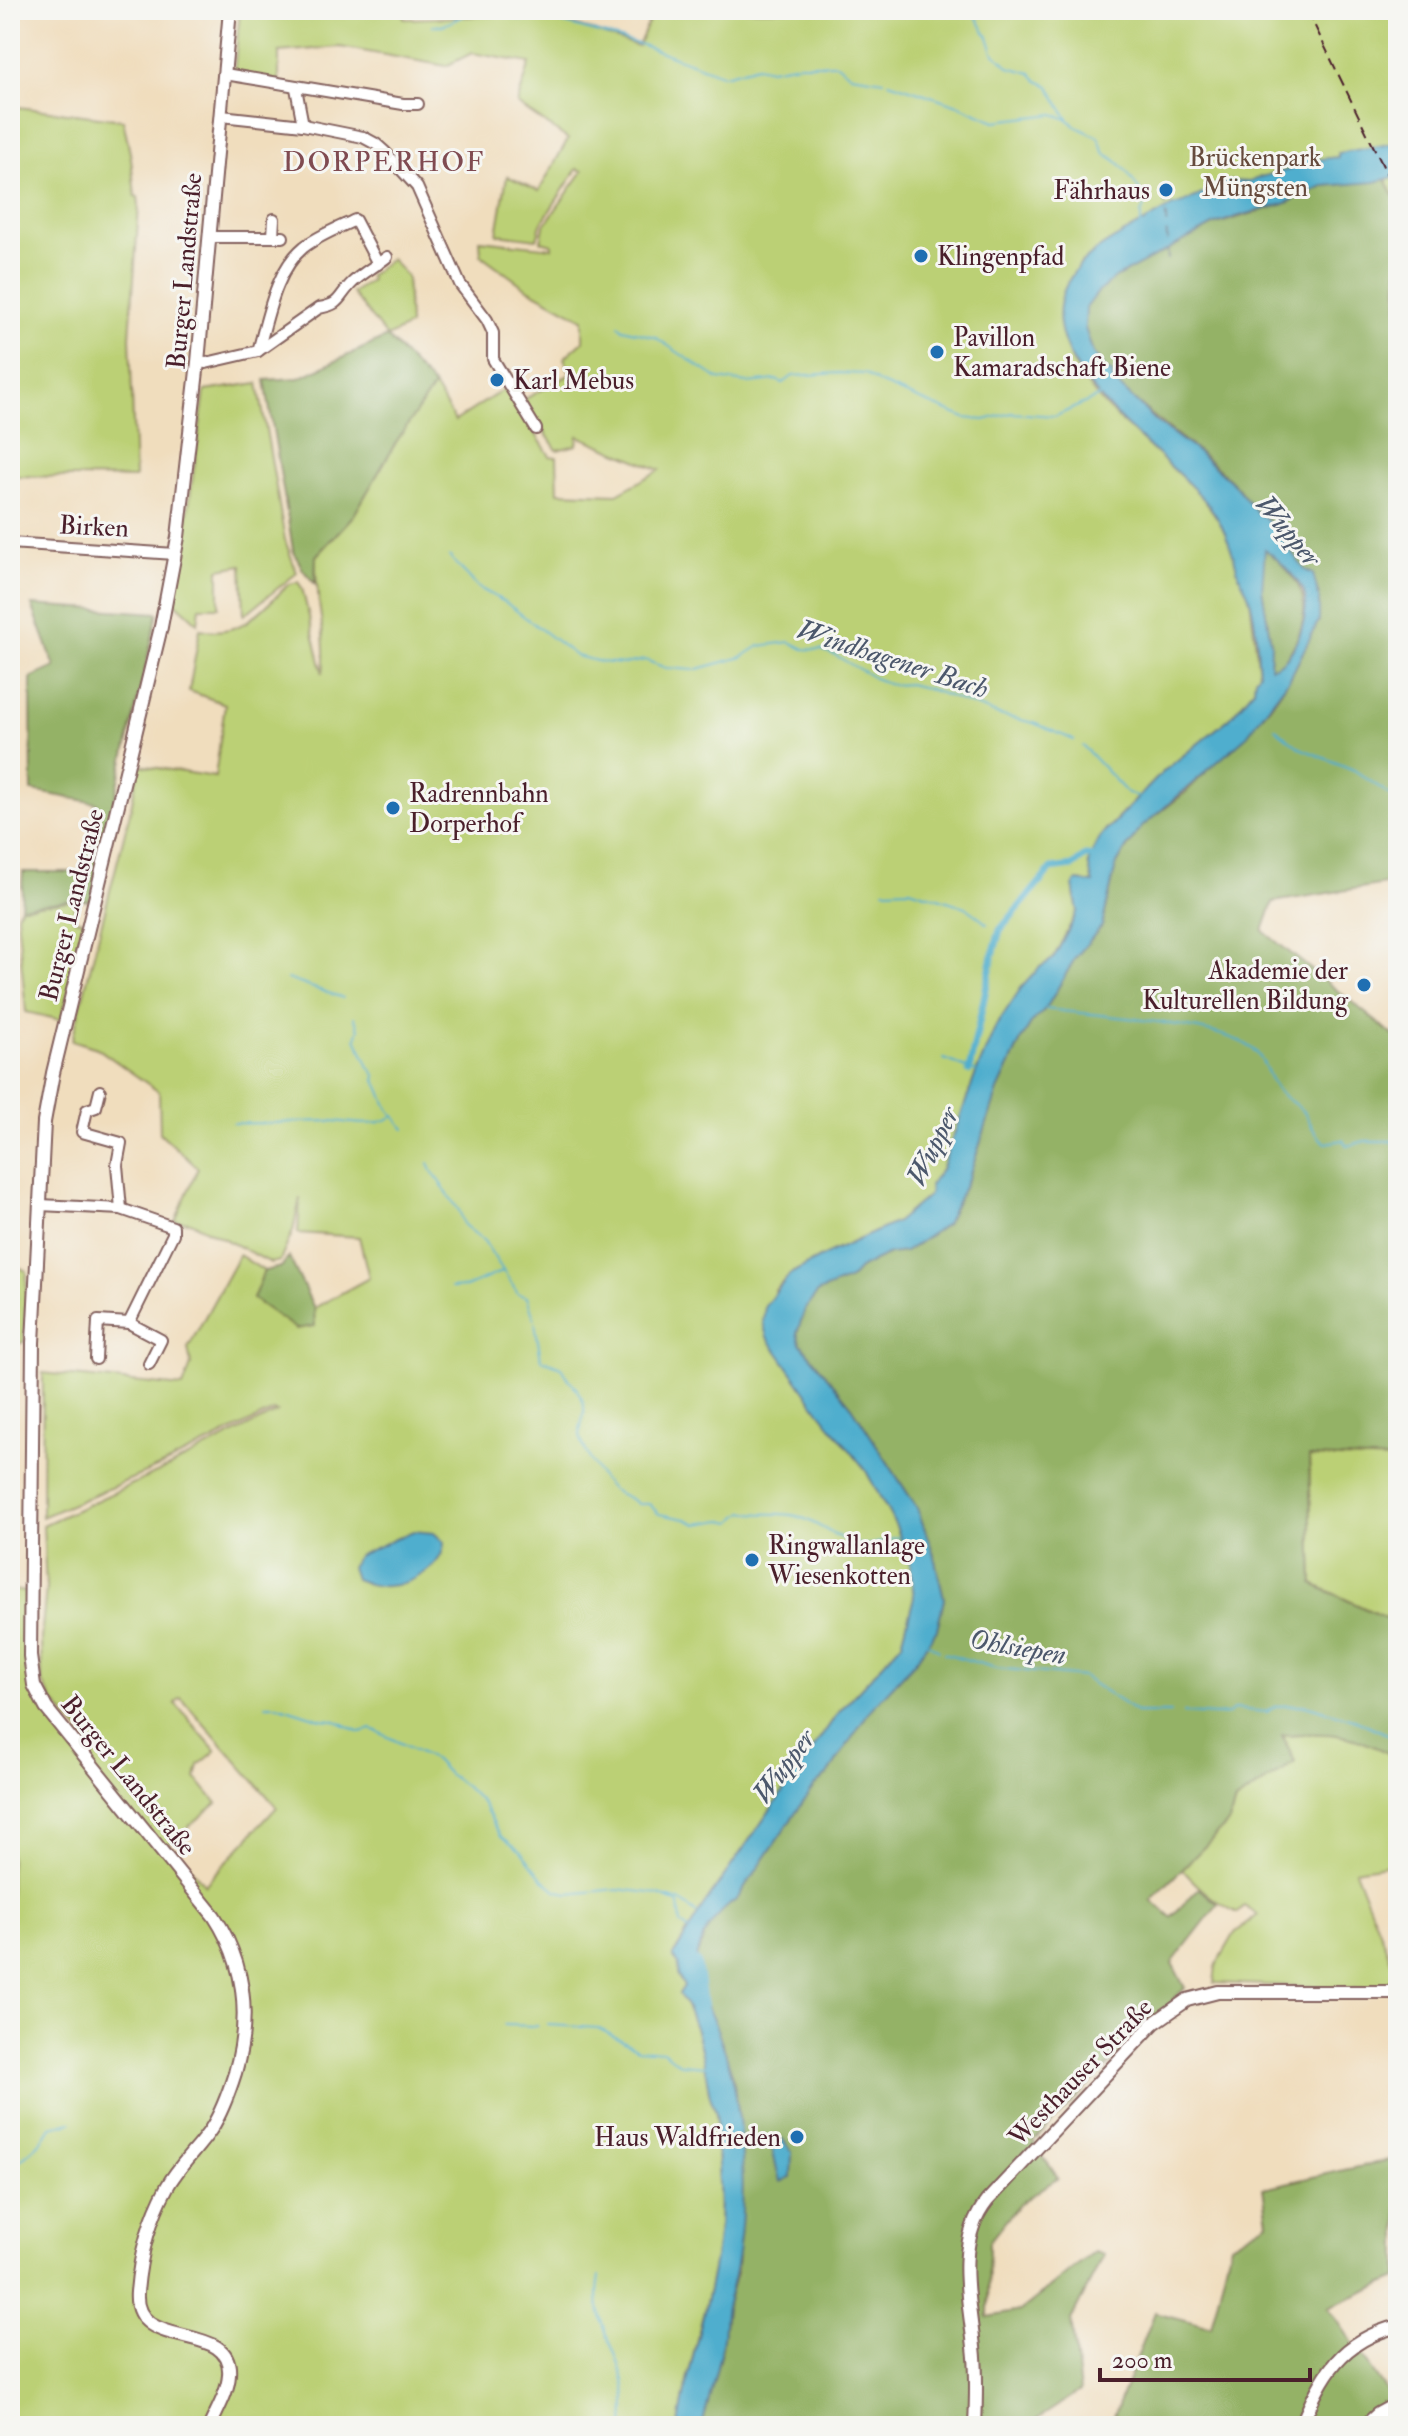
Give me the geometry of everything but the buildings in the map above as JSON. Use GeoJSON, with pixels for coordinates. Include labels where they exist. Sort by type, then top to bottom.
{"type":"FeatureCollection","features":[{"type":"Feature","properties":{"kind":"main road","name":"Burger Landstraße"},"geometry":{"type":"LineString","coordinates":[[210,2426],[228,2382],[226,2357],[209,2343],[163,2330],[147,2322],[138,2307],[137,2292],[148,2238],[161,2198],[176,2172],[214,2124],[230,2088],[245,2025],[243,1987],[232,1949],[214,1916],[46,1708],[32,1679],[31,1437],[40,1205],[48,1093],[157,642],[175,554],[198,362],[230,10]]}},
{"type":"Feature","properties":{"kind":"main road","name":"Westhauser Straße"},"geometry":{"type":"LineString","coordinates":[[975,2426],[975,2358],[966,2264],[969,2234],[978,2213],[1154,2023],[1174,2007],[1199,1996],[1227,1991],[1398,1992]]}},
{"type":"Feature","properties":{"kind":"main road"},"geometry":{"type":"LineString","coordinates":[[1301,2426],[1316,2389],[1336,2360],[1365,2338],[1398,2326]]}},
{"type":"Feature","properties":{"kind":"main road"},"geometry":{"type":"LineString","coordinates":[[1365,2426],[1378,2414],[1398,2403]]}},
{"type":"Feature","properties":{"kind":"street"},"geometry":{"type":"LineString","coordinates":[[225,74],[296,88],[418,104]]}},
{"type":"Feature","properties":{"kind":"street"},"geometry":{"type":"LineString","coordinates":[[296,88],[303,125]]}},
{"type":"Feature","properties":{"kind":"street"},"geometry":{"type":"LineString","coordinates":[[221,116],[303,125],[371,140],[417,187],[460,284],[493,333],[493,359],[536,429]]}},
{"type":"Feature","properties":{"kind":"street"},"geometry":{"type":"LineString","coordinates":[[209,237],[254,239],[257,236],[278,236],[274,219]]}},
{"type":"Feature","properties":{"kind":"street"},"geometry":{"type":"LineString","coordinates":[[198,362],[206,363],[258,351],[319,308],[331,306],[344,296],[348,287],[383,261],[355,220],[307,245],[291,260],[282,274],[258,351]]}},
{"type":"Feature","properties":{"kind":"street","name":"Birken"},"geometry":{"type":"LineString","coordinates":[[10,543],[175,554]]}},
{"type":"Feature","properties":{"kind":"street"},"geometry":{"type":"LineString","coordinates":[[100,1091],[96,1107],[87,1110],[82,1132],[121,1143],[117,1165],[121,1209]]}},
{"type":"Feature","properties":{"kind":"street"},"geometry":{"type":"LineString","coordinates":[[40,1205],[121,1209],[173,1227],[174,1231],[129,1323]]}},
{"type":"Feature","properties":{"kind":"street"},"geometry":{"type":"LineString","coordinates":[[96,1359],[98,1321],[129,1323],[161,1340],[149,1364]]}},
{"type":"Feature","properties":{"kind":"green space","name":"Brückenpark Müngsten"},"geometry":{"type":"Polygon","coordinates":[[[240,10],[400,10],[405,19],[541,14],[638,46],[654,10],[1398,10],[1398,194],[1305,209],[1146,222],[1081,263],[1060,312],[1062,332],[1073,363],[1088,386],[1107,408],[1202,497],[1223,526],[1250,600],[1259,673],[1254,689],[1230,718],[1164,771],[1106,830],[1091,876],[1093,883],[1077,881],[1074,894],[1078,910],[1053,959],[1040,967],[997,1026],[941,1170],[930,1185],[929,1195],[897,1222],[790,1274],[775,1290],[782,1358],[865,1469],[896,1526],[910,1564],[914,1597],[902,1643],[838,1713],[702,1908],[673,1956],[679,1964],[678,1976],[684,1986],[679,1994],[695,2028],[715,2111],[720,2201],[715,2260],[679,2426],[10,2426],[10,1590],[26,1592],[26,1663],[86,1764],[97,1752],[52,1700],[42,1681],[41,1639],[46,1588],[43,1525],[163,1470],[277,1412],[273,1411],[159,1467],[42,1517],[43,1373],[183,1387],[191,1365],[188,1348],[239,1255],[264,1271],[253,1299],[314,1326],[314,1308],[369,1278],[359,1237],[298,1233],[300,1198],[293,1231],[280,1261],[271,1263],[191,1222],[175,1221],[198,1168],[160,1133],[159,1092],[97,1048],[72,1040],[131,808],[139,765],[215,777],[225,704],[189,691],[200,629],[215,631],[239,626],[260,612],[289,584],[298,582],[302,588],[323,674],[324,644],[316,556],[354,515],[396,442],[434,386],[455,421],[506,388],[550,456],[557,457],[558,492],[617,494],[660,470],[578,436],[577,445],[557,450],[523,400],[571,374],[564,358],[583,341],[583,319],[526,288],[481,255],[480,240],[552,248],[552,244],[541,241],[544,226],[583,171],[577,169],[541,224],[537,239],[497,234],[507,176],[539,191],[568,139],[517,104],[530,63],[472,53],[446,66],[340,47],[279,52],[279,82],[234,73],[240,10]],[[181,1698],[175,1703],[216,1751],[199,1765],[196,1778],[217,1803],[169,1843],[205,1885],[277,1807],[181,1698]]]}},
{"type":"Feature","properties":{"kind":"green space"},"geometry":{"type":"Polygon","coordinates":[[[10,106],[123,120],[139,205],[130,337],[135,478],[10,476],[10,106]]]}},
{"type":"Feature","properties":{"kind":"green space"},"geometry":{"type":"Polygon","coordinates":[[[1386,179],[1398,204],[1398,882],[1273,902],[1263,931],[1398,1039],[1398,1460],[1309,1457],[1313,1584],[1398,1624],[1398,1758],[1367,1743],[1342,1736],[1282,1735],[1295,1762],[1235,1802],[1229,1822],[1151,1900],[1171,1917],[1199,1888],[1218,1904],[1172,1963],[1185,1988],[1033,2142],[1058,2178],[1019,2204],[989,2242],[988,2317],[1020,2311],[1094,2252],[1104,2255],[1071,2320],[1080,2391],[1027,2426],[702,2426],[722,2348],[726,2308],[737,2269],[742,2178],[733,2077],[719,2035],[697,1986],[695,1960],[707,1929],[722,1910],[737,1899],[814,1786],[829,1773],[870,1710],[913,1664],[937,1629],[944,1599],[933,1552],[917,1508],[852,1407],[800,1343],[797,1333],[805,1309],[818,1292],[850,1279],[859,1269],[889,1254],[905,1252],[946,1224],[969,1177],[998,1090],[1021,1040],[1032,1022],[1047,1007],[1075,958],[1102,926],[1116,865],[1141,827],[1232,750],[1270,707],[1290,678],[1319,620],[1316,587],[1266,517],[1222,472],[1113,380],[1112,373],[1093,353],[1085,328],[1085,308],[1113,279],[1213,225],[1284,204],[1323,186],[1386,179]]]}},
{"type":"Feature","properties":{"kind":"green space"},"geometry":{"type":"Polygon","coordinates":[[[391,259],[407,277],[409,326],[387,337],[352,293],[371,280],[369,276],[391,259]]]}},
{"type":"Feature","properties":{"kind":"green space"},"geometry":{"type":"Polygon","coordinates":[[[387,337],[434,386],[396,442],[354,515],[316,556],[315,584],[303,570],[293,550],[265,380],[299,378],[387,337]]]}},
{"type":"Feature","properties":{"kind":"green space"},"geometry":{"type":"Polygon","coordinates":[[[258,383],[285,540],[297,573],[244,615],[242,565],[219,569],[219,607],[200,607],[198,623],[175,602],[205,391],[258,383]]]}},
{"type":"Feature","properties":{"kind":"green space"},"geometry":{"type":"Polygon","coordinates":[[[1264,548],[1296,582],[1304,605],[1304,619],[1292,649],[1281,664],[1270,668],[1271,643],[1262,589],[1264,548]]]}},
{"type":"Feature","properties":{"kind":"green space"},"geometry":{"type":"Polygon","coordinates":[[[32,605],[158,613],[91,901],[21,907],[23,872],[86,872],[97,803],[32,791],[31,678],[55,667],[32,605]]]}},
{"type":"Feature","properties":{"kind":"green space"},"geometry":{"type":"Polygon","coordinates":[[[75,900],[73,919],[86,921],[61,1020],[26,1012],[17,914],[21,907],[75,900]]]}},
{"type":"Feature","properties":{"kind":"green space"},"geometry":{"type":"Polygon","coordinates":[[[289,1257],[314,1308],[315,1326],[296,1329],[253,1299],[264,1271],[281,1267],[289,1257]]]}},
{"type":"Feature","properties":{"kind":"green space"},"geometry":{"type":"Polygon","coordinates":[[[10,1263],[27,1271],[24,1342],[10,1346],[10,1263]]]}},
{"type":"Feature","properties":{"kind":"green space"},"geometry":{"type":"Polygon","coordinates":[[[1309,1456],[1398,1460],[1398,1624],[1313,1584],[1309,1456]]]}},
{"type":"Feature","properties":{"kind":"green space"},"geometry":{"type":"Polygon","coordinates":[[[1326,1733],[1361,1739],[1398,1758],[1398,1863],[1355,1870],[1398,1978],[1398,1986],[1376,1989],[1214,1983],[1216,1966],[1235,1933],[1258,1915],[1244,1906],[1238,1913],[1222,1904],[1182,1869],[1229,1822],[1235,1802],[1295,1762],[1282,1735],[1326,1733]]]}},
{"type":"Feature","properties":{"kind":"green space"},"geometry":{"type":"Polygon","coordinates":[[[1398,2158],[1398,2278],[1328,2307],[1394,2402],[1360,2426],[1110,2426],[1155,2312],[1211,2327],[1231,2244],[1268,2222],[1263,2188],[1398,2158]]]}},
{"type":"Feature","properties":{"kind":"water"},"geometry":{"type":"Polygon","coordinates":[[[1398,140],[1398,176],[1375,182],[1323,186],[1284,204],[1213,225],[1113,279],[1086,308],[1085,328],[1093,353],[1107,371],[1112,372],[1113,380],[1157,422],[1233,483],[1258,514],[1265,517],[1305,570],[1313,574],[1319,597],[1319,620],[1290,678],[1245,738],[1142,827],[1127,847],[1116,865],[1102,926],[1075,958],[1047,1007],[1032,1022],[1021,1040],[998,1090],[969,1177],[946,1224],[905,1252],[889,1254],[859,1269],[850,1279],[818,1292],[805,1309],[797,1333],[800,1343],[852,1407],[917,1508],[933,1552],[944,1599],[937,1629],[913,1664],[870,1710],[829,1773],[814,1786],[737,1899],[722,1911],[704,1935],[697,1953],[698,1983],[725,2051],[736,2096],[743,2176],[742,2203],[741,2229],[723,2339],[702,2426],[679,2426],[715,2260],[720,2201],[715,2111],[695,2028],[679,1994],[684,1986],[678,1976],[679,1964],[673,1957],[702,1908],[838,1713],[902,1643],[914,1597],[910,1564],[896,1526],[865,1469],[767,1337],[763,1322],[765,1306],[790,1274],[897,1222],[929,1195],[930,1185],[941,1170],[996,1026],[1021,988],[1040,967],[1053,959],[1078,910],[1073,886],[1077,881],[1093,883],[1088,863],[1098,839],[1164,771],[1230,718],[1254,689],[1259,673],[1249,597],[1222,526],[1191,486],[1100,398],[1076,366],[1061,332],[1061,299],[1080,265],[1098,249],[1172,206],[1211,190],[1211,186],[1230,181],[1250,182],[1291,169],[1289,159],[1307,154],[1311,160],[1338,157],[1338,153],[1398,140]],[[1265,549],[1262,589],[1271,643],[1270,667],[1287,658],[1294,648],[1303,623],[1305,599],[1303,590],[1291,573],[1265,549]]]}},
{"type":"Feature","properties":{"kind":"water"},"geometry":{"type":"Polygon","coordinates":[[[413,1531],[434,1533],[444,1542],[432,1567],[396,1585],[378,1586],[355,1579],[351,1567],[357,1556],[413,1531]]]}},
{"type":"Feature","properties":{"kind":"water"},"geometry":{"type":"Polygon","coordinates":[[[782,2138],[792,2152],[791,2178],[780,2182],[772,2148],[782,2138]]]}},
{"type":"Feature","properties":{"kind":"waterway"},"geometry":{"type":"LineString","coordinates":[[972,10],[993,52],[1009,67],[1031,73],[1049,86],[1068,119],[1075,126],[1098,137],[1105,154],[1118,162],[1129,175],[1147,203],[1141,213],[1141,226]]}},
{"type":"Feature","properties":{"kind":"waterway"},"geometry":{"type":"LineString","coordinates":[[433,26],[478,12],[527,20],[545,18],[642,45],[724,75],[757,66],[770,69],[799,64],[837,64],[851,75],[884,80]]}},
{"type":"Feature","properties":{"kind":"waterway"},"geometry":{"type":"LineString","coordinates":[[889,82],[995,121],[1054,114],[1067,119]]}},
{"type":"Feature","properties":{"kind":"waterway"},"geometry":{"type":"LineString","coordinates":[[619,325],[623,329],[655,337],[718,379],[747,383],[776,380],[783,383],[793,376],[865,374],[881,384],[965,418],[984,420],[1012,413],[1056,416],[1100,396]]}},
{"type":"Feature","properties":{"kind":"waterway","name":"Windhagener Bach"},"geometry":{"type":"LineString","coordinates":[[449,556],[479,588],[505,602],[576,656],[624,664],[645,660],[666,668],[694,670],[742,657],[759,646],[790,642],[804,649],[822,650],[835,655],[874,678],[893,685],[909,684],[929,689],[999,715],[1034,723],[1074,740]]}},
{"type":"Feature","properties":{"kind":"waterway"},"geometry":{"type":"LineString","coordinates":[[1275,728],[1300,748],[1354,770],[1389,794],[1398,795]]}},
{"type":"Feature","properties":{"kind":"waterway","name":"Windhagener Bach"},"geometry":{"type":"LineString","coordinates":[[1083,746],[1126,792],[1137,797]]}},
{"type":"Feature","properties":{"kind":"waterway"},"geometry":{"type":"LineString","coordinates":[[969,1071],[1000,930],[1051,869],[1073,866],[1085,856],[1098,857]]}},
{"type":"Feature","properties":{"kind":"waterway"},"geometry":{"type":"LineString","coordinates":[[884,890],[910,889],[966,907],[987,924]]}},
{"type":"Feature","properties":{"kind":"waterway"},"geometry":{"type":"LineString","coordinates":[[287,979],[343,998]]}},
{"type":"Feature","properties":{"kind":"waterway"},"geometry":{"type":"LineString","coordinates":[[1046,1009],[1189,1027],[1241,1042],[1256,1052],[1277,1090],[1302,1110],[1326,1143],[1343,1140],[1347,1146],[1365,1141],[1392,1141],[1398,1149]]}},
{"type":"Feature","properties":{"kind":"waterway"},"geometry":{"type":"LineString","coordinates":[[354,1017],[359,1029],[356,1038],[369,1067],[376,1076],[388,1107],[405,1129]]}},
{"type":"Feature","properties":{"kind":"waterway"},"geometry":{"type":"LineString","coordinates":[[944,1059],[976,1072]]}},
{"type":"Feature","properties":{"kind":"waterway"},"geometry":{"type":"LineString","coordinates":[[233,1123],[327,1121],[369,1124],[394,1116]]}},
{"type":"Feature","properties":{"kind":"waterway"},"geometry":{"type":"LineString","coordinates":[[429,1163],[460,1212],[464,1225],[484,1241],[518,1294],[527,1297],[534,1318]]}},
{"type":"Feature","properties":{"kind":"waterway"},"geometry":{"type":"LineString","coordinates":[[451,1288],[466,1287],[503,1271]]}},
{"type":"Feature","properties":{"kind":"waterway"},"geometry":{"type":"LineString","coordinates":[[10,1299],[17,1298]]}},
{"type":"Feature","properties":{"kind":"waterway"},"geometry":{"type":"LineString","coordinates":[[535,1323],[541,1359],[561,1367],[582,1398],[581,1440],[598,1472],[614,1491],[638,1504],[649,1504],[659,1514],[697,1524],[723,1520],[732,1522],[744,1512],[786,1514],[808,1520],[860,1545],[899,1537]]}},
{"type":"Feature","properties":{"kind":"waterway","name":"Ohlsiepen"},"geometry":{"type":"LineString","coordinates":[[926,1642],[939,1650]]}},
{"type":"Feature","properties":{"kind":"waterway","name":"Ohlsiepen"},"geometry":{"type":"LineString","coordinates":[[944,1653],[996,1668],[1083,1677],[1138,1713],[1170,1713]]}},
{"type":"Feature","properties":{"kind":"waterway"},"geometry":{"type":"LineString","coordinates":[[266,1705],[334,1720],[361,1732],[372,1729],[435,1760],[483,1804],[501,1836],[521,1851],[556,1890],[568,1894],[617,1889],[651,1893],[680,1901],[697,1914]]}},
{"type":"Feature","properties":{"kind":"waterway","name":"Ohlsiepen"},"geometry":{"type":"LineString","coordinates":[[1184,1713],[1216,1715],[1228,1714],[1235,1709],[1267,1712],[1275,1706],[1305,1705],[1354,1719],[1398,1739]]}},
{"type":"Feature","properties":{"kind":"waterway"},"geometry":{"type":"LineString","coordinates":[[658,1895],[679,1904],[681,1924],[688,1930]]}},
{"type":"Feature","properties":{"kind":"waterway","name":"Wupper"},"geometry":{"type":"LineString","coordinates":[[695,1963],[701,2004]]}},
{"type":"Feature","properties":{"kind":"waterway"},"geometry":{"type":"LineString","coordinates":[[504,2025],[537,2026]]}},
{"type":"Feature","properties":{"kind":"waterway"},"geometry":{"type":"LineString","coordinates":[[548,2025],[598,2028],[638,2049],[663,2051],[680,2064],[706,2066]]}},
{"type":"Feature","properties":{"kind":"waterway"},"geometry":{"type":"LineString","coordinates":[[10,2170],[51,2127],[72,2122]]}},
{"type":"Feature","properties":{"kind":"waterway"},"geometry":{"type":"LineString","coordinates":[[600,2276],[601,2318],[625,2386],[625,2426]]}},
{"type":"Feature","properties":{"kind":"ferry route"},"geometry":{"type":"LineString","coordinates":[[1165,196],[1168,261]]}},
{"type":"Feature","properties":{"kind":"railway"},"geometry":{"type":"LineString","coordinates":[[1307,10],[1398,197]]}},
{"type":"Feature","properties":{"kind":"place","name":"Fährhaus"},"geometry":{"type":"Point","coordinates":[1166,190]}},
{"type":"Feature","properties":{"kind":"place","name":"Klingenpfad"},"geometry":{"type":"Point","coordinates":[921,256]}},
{"type":"Feature","properties":{"kind":"place","name":"Pavillon Kamaradschaft Biene"},"geometry":{"type":"Point","coordinates":[937,352]}},
{"type":"Feature","properties":{"kind":"place","name":"Karl Mebus"},"geometry":{"type":"Point","coordinates":[497,380]}},
{"type":"Feature","properties":{"kind":"place","name":"Radrennbahn Dorperhof"},"geometry":{"type":"Point","coordinates":[393,808]}},
{"type":"Feature","properties":{"kind":"place","name":"Akademie der Kulturellen Bildung"},"geometry":{"type":"Point","coordinates":[1364,985]}},
{"type":"Feature","properties":{"kind":"place","name":"Ringwallanlage Wiesenkotten"},"geometry":{"type":"Point","coordinates":[752,1560]}},
{"type":"Feature","properties":{"kind":"place","name":"Haus Waldfrieden"},"geometry":{"type":"Point","coordinates":[797,2137]}},
{"type":"Feature","properties":{"kind":"district","name":"DORPERHOF"},"geometry":{"type":"Point","coordinates":[384,161]}}]}
